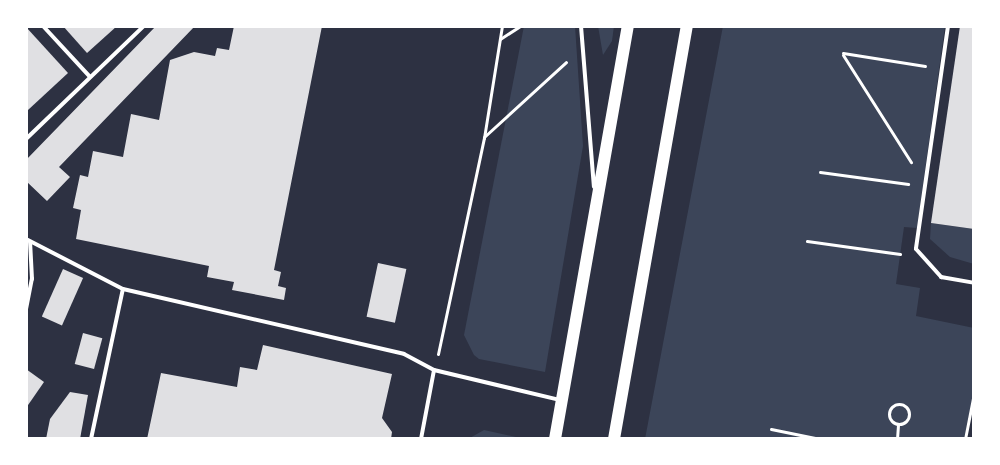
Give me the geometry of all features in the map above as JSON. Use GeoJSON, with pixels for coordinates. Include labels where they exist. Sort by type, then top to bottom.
{"type":"FeatureCollection","features":[{"type":"Feature","properties":{"kind":"main road"},"geometry":{"type":"LineString","coordinates":[[555,439],[628,26]]}},
{"type":"Feature","properties":{"kind":"main road"},"geometry":{"type":"LineString","coordinates":[[614,439],[687,26]]}},
{"type":"Feature","properties":{"kind":"lane"},"geometry":{"type":"LineString","coordinates":[[43,26],[90,78]]}},
{"type":"Feature","properties":{"kind":"lane"},"geometry":{"type":"LineString","coordinates":[[27,138],[144,26]]}},
{"type":"Feature","properties":{"kind":"lane"},"geometry":{"type":"LineString","coordinates":[[581,26],[596,208]]}},
{"type":"Feature","properties":{"kind":"lane"},"geometry":{"type":"LineString","coordinates":[[948,26],[916,249],[941,276],[974,283]]}},
{"type":"Feature","properties":{"kind":"lane"},"geometry":{"type":"LineString","coordinates":[[28,241],[123,289],[404,354],[434,370],[561,400]]}},
{"type":"Feature","properties":{"kind":"lane"},"geometry":{"type":"LineString","coordinates":[[26,309],[32,280],[28,241]]}},
{"type":"Feature","properties":{"kind":"lane"},"geometry":{"type":"LineString","coordinates":[[26,280],[32,280]]}},
{"type":"Feature","properties":{"kind":"lane"},"geometry":{"type":"LineString","coordinates":[[91,439],[123,289]]}},
{"type":"Feature","properties":{"kind":"lane"},"geometry":{"type":"LineString","coordinates":[[421,439],[434,370]]}},
{"type":"Feature","properties":{"kind":"path"},"geometry":{"type":"LineString","coordinates":[[434,370],[484,138],[502,26]]}},
{"type":"Feature","properties":{"kind":"path"},"geometry":{"type":"LineString","coordinates":[[500,40],[520,26]]}},
{"type":"Feature","properties":{"kind":"path"},"geometry":{"type":"LineString","coordinates":[[484,138],[583,46]]}},
{"type":"Feature","properties":{"kind":"path"},"geometry":{"type":"LineString","coordinates":[[926,186],[843,54],[943,69]]}},
{"type":"Feature","properties":{"kind":"path"},"geometry":{"type":"LineString","coordinates":[[820,172],[926,186]]}},
{"type":"Feature","properties":{"kind":"path"},"geometry":{"type":"LineString","coordinates":[[807,241],[900,254]]}},
{"type":"Feature","properties":{"kind":"path"},"geometry":{"type":"LineString","coordinates":[[965,439],[974,393]]}},
{"type":"Feature","properties":{"kind":"path"},"geometry":{"type":"LineString","coordinates":[[898,403],[905,405],[910,413],[905,422],[898,424],[892,422],[889,412],[898,403]]}},
{"type":"Feature","properties":{"kind":"path"},"geometry":{"type":"LineString","coordinates":[[897,439],[898,424]]}},
{"type":"Feature","properties":{"kind":"path"},"geometry":{"type":"LineString","coordinates":[[771,430],[820,439]]}},
{"type":"Feature","properties":{"kind":"shaded area"},"geometry":{"type":"Polygon","coordinates":[[[524,26],[575,26],[583,146],[545,372],[479,359],[474,355],[464,335],[524,26]]]}},
{"type":"Feature","properties":{"kind":"shaded area"},"geometry":{"type":"Polygon","coordinates":[[[598,26],[614,26],[612,41],[603,55],[598,26]]]}},
{"type":"Feature","properties":{"kind":"shaded area"},"geometry":{"type":"Polygon","coordinates":[[[723,26],[945,26],[917,228],[904,227],[896,284],[920,288],[916,316],[974,328],[974,391],[964,439],[645,439],[723,26]]]}},
{"type":"Feature","properties":{"kind":"shaded area"},"geometry":{"type":"Polygon","coordinates":[[[931,223],[974,229],[974,264],[950,257],[930,239],[931,223]]]}},
{"type":"Feature","properties":{"kind":"shaded area"},"geometry":{"type":"Polygon","coordinates":[[[484,430],[516,437],[518,439],[468,439],[484,430]]]}},
{"type":"Feature","properties":{"kind":"building"},"geometry":{"type":"Polygon","coordinates":[[[63,26],[117,26],[87,53],[63,26]]]}},
{"type":"Feature","properties":{"kind":"building"},"geometry":{"type":"Polygon","coordinates":[[[156,26],[195,26],[59,167],[70,177],[47,201],[26,181],[26,160],[156,26]]]}},
{"type":"Feature","properties":{"kind":"building"},"geometry":{"type":"Polygon","coordinates":[[[234,26],[322,26],[274,270],[281,272],[278,286],[286,288],[284,300],[232,290],[234,282],[207,277],[209,266],[76,239],[81,210],[73,208],[80,175],[88,177],[93,151],[123,157],[131,114],[159,120],[170,60],[194,52],[215,56],[217,48],[229,50],[234,26]]]}},
{"type":"Feature","properties":{"kind":"building"},"geometry":{"type":"Polygon","coordinates":[[[960,26],[974,26],[974,229],[931,223],[960,26]]]}},
{"type":"Feature","properties":{"kind":"building"},"geometry":{"type":"Polygon","coordinates":[[[26,27],[68,73],[28,110],[26,107],[26,27]]]}},
{"type":"Feature","properties":{"kind":"building"},"geometry":{"type":"Polygon","coordinates":[[[378,263],[406,269],[395,323],[367,317],[378,263]]]}},
{"type":"Feature","properties":{"kind":"building"},"geometry":{"type":"Polygon","coordinates":[[[63,269],[83,278],[62,325],[42,317],[63,269]]]}},
{"type":"Feature","properties":{"kind":"building"},"geometry":{"type":"Polygon","coordinates":[[[83,333],[102,338],[94,369],[75,364],[83,333]]]}},
{"type":"Feature","properties":{"kind":"building"},"geometry":{"type":"Polygon","coordinates":[[[263,345],[392,374],[382,418],[392,432],[391,439],[147,439],[161,373],[237,387],[240,367],[257,370],[263,345]]]}},
{"type":"Feature","properties":{"kind":"building"},"geometry":{"type":"Polygon","coordinates":[[[26,369],[44,382],[26,408],[26,369]]]}},
{"type":"Feature","properties":{"kind":"building"},"geometry":{"type":"Polygon","coordinates":[[[70,392],[88,395],[80,439],[46,439],[50,419],[70,392]]]}}]}
